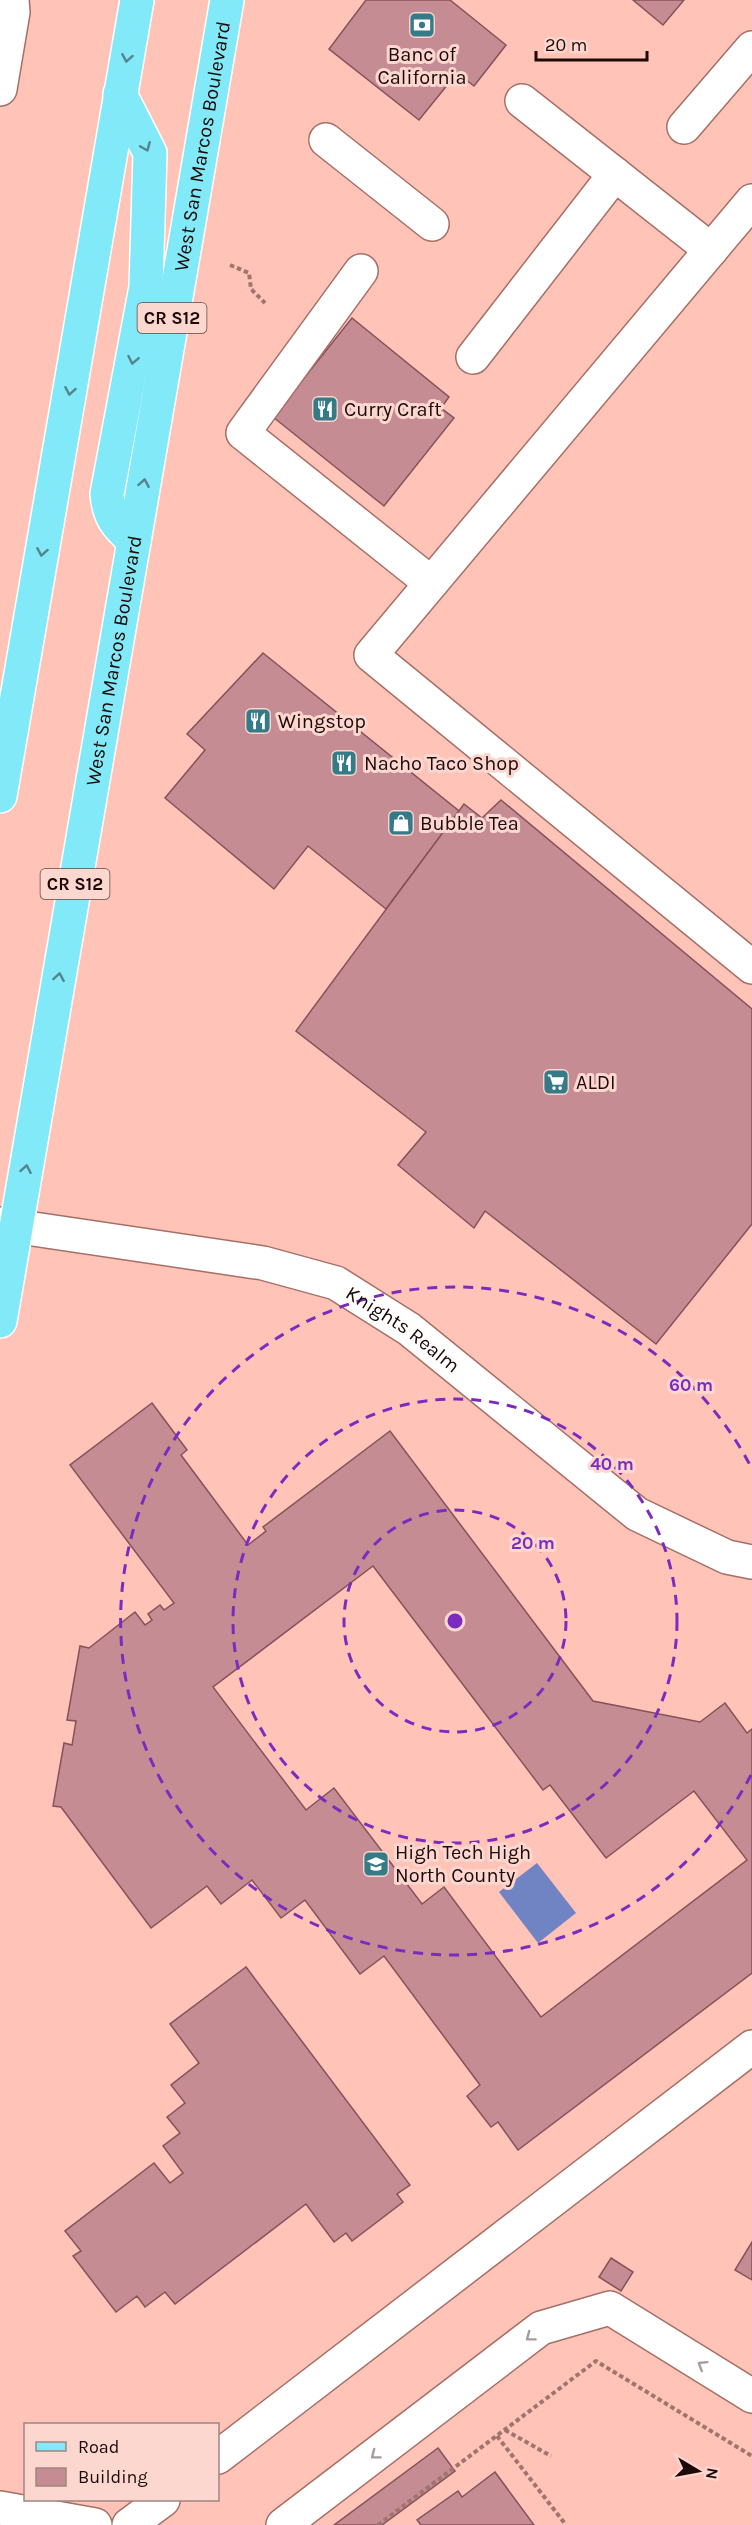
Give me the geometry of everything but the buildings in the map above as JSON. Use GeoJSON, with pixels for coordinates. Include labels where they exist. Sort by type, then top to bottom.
{"type":"FeatureCollection","features":[{"type":"Feature","properties":{"kind":"main road"},"geometry":{"type":"LineString","coordinates":[[0,796],[7,712],[137,0]]}},
{"type":"Feature","properties":{"kind":"main road","name":"West San Marcos Boulevard"},"geometry":{"type":"LineString","coordinates":[[0,1321],[8,1225],[134,541],[227,0]]}},
{"type":"Feature","properties":{"kind":"main road"},"geometry":{"type":"LineString","coordinates":[[120,94],[150,153],[146,287],[107,494],[109,511],[115,524],[134,541]]}},
{"type":"Feature","properties":{"kind":"street"},"geometry":{"type":"LineString","coordinates":[[0,89],[14,12],[12,0]]}},
{"type":"Feature","properties":{"kind":"street"},"geometry":{"type":"LineString","coordinates":[[684,127],[752,48]]}},
{"type":"Feature","properties":{"kind":"street"},"geometry":{"type":"LineString","coordinates":[[522,101],[711,250]]}},
{"type":"Feature","properties":{"kind":"street"},"geometry":{"type":"LineString","coordinates":[[326,140],[432,224]]}},
{"type":"Feature","properties":{"kind":"street"},"geometry":{"type":"LineString","coordinates":[[473,357],[615,174]]}},
{"type":"Feature","properties":{"kind":"street"},"geometry":{"type":"LineString","coordinates":[[752,201],[371,655],[752,967]]}},
{"type":"Feature","properties":{"kind":"street"},"geometry":{"type":"LineString","coordinates":[[362,271],[243,433],[431,583]]}},
{"type":"Feature","properties":{"kind":"street","name":"Knights Realm"},"geometry":{"type":"LineString","coordinates":[[8,1225],[263,1263],[336,1283],[409,1329],[637,1514],[727,1557],[752,1562]]}},
{"type":"Feature","properties":{"kind":"street"},"geometry":{"type":"LineString","coordinates":[[219,2456],[752,2047]]}},
{"type":"Feature","properties":{"kind":"street"},"geometry":{"type":"LineString","coordinates":[[283,2525],[542,2328],[610,2308],[752,2396]]}},
{"type":"Feature","properties":{"kind":"street"},"geometry":{"type":"LineString","coordinates":[[129,2525],[160,2501]]}},
{"type":"Feature","properties":{"kind":"street"},"geometry":{"type":"LineString","coordinates":[[0,2508],[95,2525]]}},
{"type":"Feature","properties":{"kind":"path"},"geometry":{"type":"LineString","coordinates":[[231,265],[249,273],[251,289],[265,303]]}},
{"type":"Feature","properties":{"kind":"path"},"geometry":{"type":"LineString","coordinates":[[378,2525],[596,2361],[752,2456]]}},
{"type":"Feature","properties":{"kind":"path"},"geometry":{"type":"LineString","coordinates":[[505,2430],[552,2456]]}},
{"type":"Feature","properties":{"kind":"path"},"geometry":{"type":"LineString","coordinates":[[497,2436],[566,2525]]}},
{"type":"Feature","properties":{"kind":"water"},"geometry":{"type":"Polygon","coordinates":[[[537,1863],[576,1913],[538,1943],[499,1892],[537,1863]]]}},
{"type":"Feature","properties":{"kind":"place","name":"Banc of California"},"geometry":{"type":"Point","coordinates":[422,25]}},
{"type":"Feature","properties":{"kind":"place","name":"Curry Craft"},"geometry":{"type":"Point","coordinates":[325,409]}},
{"type":"Feature","properties":{"kind":"place","name":"Wingstop"},"geometry":{"type":"Point","coordinates":[258,721]}},
{"type":"Feature","properties":{"kind":"place","name":"Nacho Taco Shop"},"geometry":{"type":"Point","coordinates":[344,763]}},
{"type":"Feature","properties":{"kind":"place","name":"Bubble Tea"},"geometry":{"type":"Point","coordinates":[401,823]}},
{"type":"Feature","properties":{"kind":"place","name":"ALDI"},"geometry":{"type":"Point","coordinates":[556,1082]}},
{"type":"Feature","properties":{"kind":"place","name":"High Tech High North County"},"geometry":{"type":"Point","coordinates":[376,1864]}}]}
